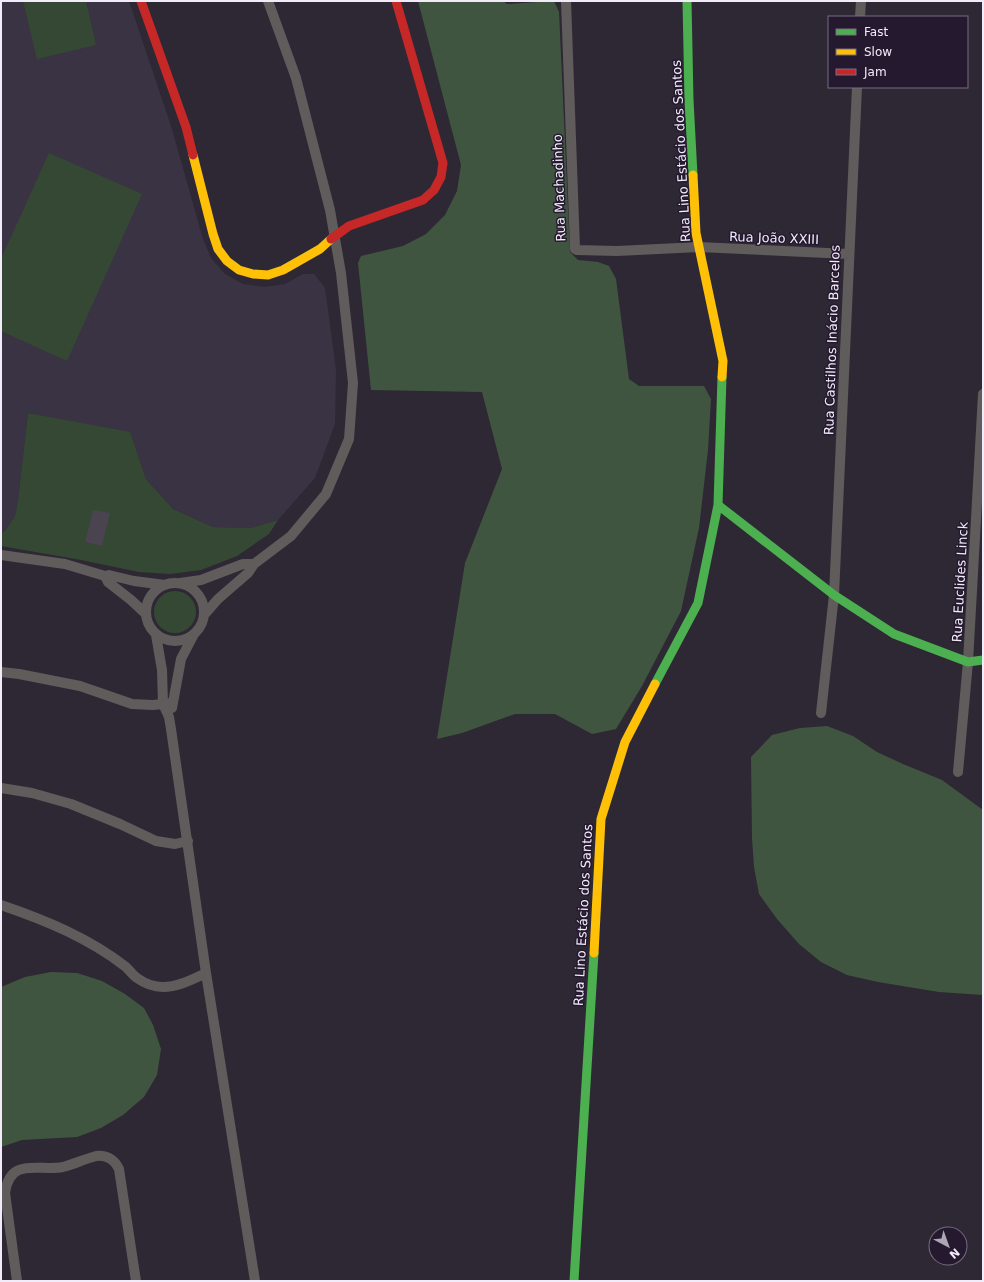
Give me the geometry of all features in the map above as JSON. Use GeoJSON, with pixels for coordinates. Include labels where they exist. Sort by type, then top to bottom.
{"type":"FeatureCollection","features":[{"type":"Feature","properties":{"kind":"main road"},"geometry":{"type":"LineString","coordinates":[[141,1],[186,127],[218,249],[227,261],[239,270],[253,274],[268,275],[283,270],[320,249],[335,235],[349,226],[423,200],[434,190],[441,177],[443,163],[396,1]]}},
{"type":"Feature","properties":{"kind":"main road","name":"Rua Lino Estácio dos Santos"},"geometry":{"type":"LineString","coordinates":[[574,1281],[601,819],[625,742],[698,603],[718,505],[723,362],[696,233],[689,100],[687,1]]}},
{"type":"Feature","properties":{"kind":"main road"},"geometry":{"type":"LineString","coordinates":[[718,505],[834,595],[894,634],[968,662],[983,660]]}},
{"type":"Feature","properties":{"kind":"street"},"geometry":{"type":"LineString","coordinates":[[168,703],[181,659],[194,634],[199,628],[204,614],[218,599],[248,573],[254,564],[291,536],[326,494],[349,438],[353,383],[341,273],[335,235],[296,78],[268,1]]}},
{"type":"Feature","properties":{"kind":"street","name":"Rua Machadinho"},"geometry":{"type":"LineString","coordinates":[[566,1],[575,249],[616,251],[699,247]]}},
{"type":"Feature","properties":{"kind":"street"},"geometry":{"type":"LineString","coordinates":[[860,16],[861,1]]}},
{"type":"Feature","properties":{"kind":"street","name":"Rua Castilhos Inácio Barcelos"},"geometry":{"type":"LineString","coordinates":[[821,713],[834,595],[857,88]]}},
{"type":"Feature","properties":{"kind":"street","name":"Rua João XXIII"},"geometry":{"type":"LineString","coordinates":[[699,247],[849,254]]}},
{"type":"Feature","properties":{"kind":"street","name":"Rua Euclides Linck"},"geometry":{"type":"LineString","coordinates":[[958,772],[979,522],[983,394]]}},
{"type":"Feature","properties":{"kind":"street"},"geometry":{"type":"LineString","coordinates":[[1,555],[65,564],[105,576],[109,575],[134,581],[165,585]]}},
{"type":"Feature","properties":{"kind":"street"},"geometry":{"type":"LineString","coordinates":[[180,584],[201,580],[243,564],[254,564]]}},
{"type":"Feature","properties":{"kind":"street"},"geometry":{"type":"LineString","coordinates":[[105,576],[108,582],[146,614]]}},
{"type":"Feature","properties":{"kind":"street"},"geometry":{"type":"LineString","coordinates":[[194,634],[183,640],[171,641],[156,635],[147,622],[146,607],[148,600],[152,593],[158,588],[173,583],[180,584],[187,586],[198,594],[204,614]]}},
{"type":"Feature","properties":{"kind":"street"},"geometry":{"type":"LineString","coordinates":[[156,635],[168,703],[206,973],[255,1281]]}},
{"type":"Feature","properties":{"kind":"street"},"geometry":{"type":"LineString","coordinates":[[1,672],[80,686],[132,704],[168,703]]}},
{"type":"Feature","properties":{"kind":"street"},"geometry":{"type":"LineString","coordinates":[[1,788],[71,804],[120,824],[156,841],[175,844],[188,841]]}},
{"type":"Feature","properties":{"kind":"street"},"geometry":{"type":"LineString","coordinates":[[1,905],[33,916],[86,940],[127,968],[136,978],[149,984],[162,987],[176,985],[206,973]]}},
{"type":"Feature","properties":{"kind":"street"},"geometry":{"type":"LineString","coordinates":[[17,1281],[5,1193],[6,1185],[9,1179],[14,1173],[27,1167],[62,1167],[101,1155],[112,1159],[119,1169],[136,1281]]}},
{"type":"Feature","properties":{"kind":"shaded area"},"geometry":{"type":"Polygon","coordinates":[[[1,1],[129,1],[171,126],[203,239],[211,258],[225,274],[243,284],[264,287],[285,284],[303,274],[314,274],[325,288],[336,370],[335,424],[315,478],[278,520],[251,528],[213,527],[173,509],[146,479],[130,433],[28,413],[15,516],[5,531],[1,533],[1,1]]]}},
{"type":"Feature","properties":{"kind":"green space"},"geometry":{"type":"Polygon","coordinates":[[[23,1],[86,1],[96,45],[37,59],[23,1]]]}},
{"type":"Feature","properties":{"kind":"green space"},"geometry":{"type":"Polygon","coordinates":[[[418,1],[503,1],[507,4],[554,1],[559,12],[570,252],[578,260],[598,262],[609,266],[616,279],[629,379],[639,386],[704,386],[711,399],[708,450],[699,528],[681,611],[642,686],[616,729],[592,734],[555,714],[515,714],[462,733],[437,739],[465,563],[502,469],[482,392],[371,390],[358,263],[361,256],[403,246],[426,234],[445,215],[457,191],[461,165],[418,1]]]}},
{"type":"Feature","properties":{"kind":"green space"},"geometry":{"type":"Polygon","coordinates":[[[49,153],[142,194],[67,361],[1,331],[1,259],[49,153]]]}},
{"type":"Feature","properties":{"kind":"green space"},"geometry":{"type":"Polygon","coordinates":[[[28,413],[130,432],[146,479],[173,509],[213,527],[251,528],[278,520],[269,534],[237,556],[201,570],[170,574],[139,572],[1,546],[1,533],[5,531],[15,516],[28,413]]]}},
{"type":"Feature","properties":{"kind":"green space"},"geometry":{"type":"Polygon","coordinates":[[[171,591],[179,591],[187,594],[193,600],[196,612],[193,624],[187,630],[179,633],[171,633],[163,630],[157,624],[154,616],[154,608],[157,600],[163,594],[171,591]]]}},
{"type":"Feature","properties":{"kind":"green space"},"geometry":{"type":"Polygon","coordinates":[[[827,726],[853,736],[877,752],[942,780],[983,810],[983,995],[939,992],[878,982],[847,975],[821,962],[799,944],[777,919],[759,894],[754,867],[752,838],[751,757],[772,735],[800,728],[827,726]]]}},
{"type":"Feature","properties":{"kind":"green space"},"geometry":{"type":"Polygon","coordinates":[[[51,972],[77,973],[102,981],[125,994],[144,1008],[153,1025],[161,1049],[157,1075],[144,1097],[123,1115],[101,1128],[77,1137],[22,1140],[1,1147],[1,987],[25,977],[51,972]]]}},
{"type":"Feature","properties":{"kind":"building"},"geometry":{"type":"Polygon","coordinates":[[[93,510],[110,513],[102,546],[85,542],[93,510]]]}},
{"type":"Feature","properties":{"kind":"traffic: fast"},"geometry":{"type":"LineString","coordinates":[[687,1],[689,100],[693,175]]}},
{"type":"Feature","properties":{"kind":"traffic: fast"},"geometry":{"type":"LineString","coordinates":[[655,684],[698,603],[718,505],[722,377]]}},
{"type":"Feature","properties":{"kind":"traffic: fast"},"geometry":{"type":"LineString","coordinates":[[718,505],[834,595],[894,634],[968,662],[983,660]]}},
{"type":"Feature","properties":{"kind":"traffic: fast"},"geometry":{"type":"LineString","coordinates":[[574,1281],[594,953]]}},
{"type":"Feature","properties":{"kind":"traffic: slow"},"geometry":{"type":"LineString","coordinates":[[193,155],[218,249],[227,261],[239,270],[253,274],[268,275],[283,270],[320,249],[331,239]]}},
{"type":"Feature","properties":{"kind":"traffic: slow"},"geometry":{"type":"LineString","coordinates":[[693,175],[696,233],[723,361],[722,377]]}},
{"type":"Feature","properties":{"kind":"traffic: slow"},"geometry":{"type":"LineString","coordinates":[[594,953],[601,819],[625,742],[655,684]]}},
{"type":"Feature","properties":{"kind":"traffic: jam"},"geometry":{"type":"LineString","coordinates":[[141,1],[186,127],[193,155]]}},
{"type":"Feature","properties":{"kind":"traffic: jam"},"geometry":{"type":"LineString","coordinates":[[331,239],[349,226],[423,200],[434,190],[441,177],[443,163],[396,1]]}}]}
